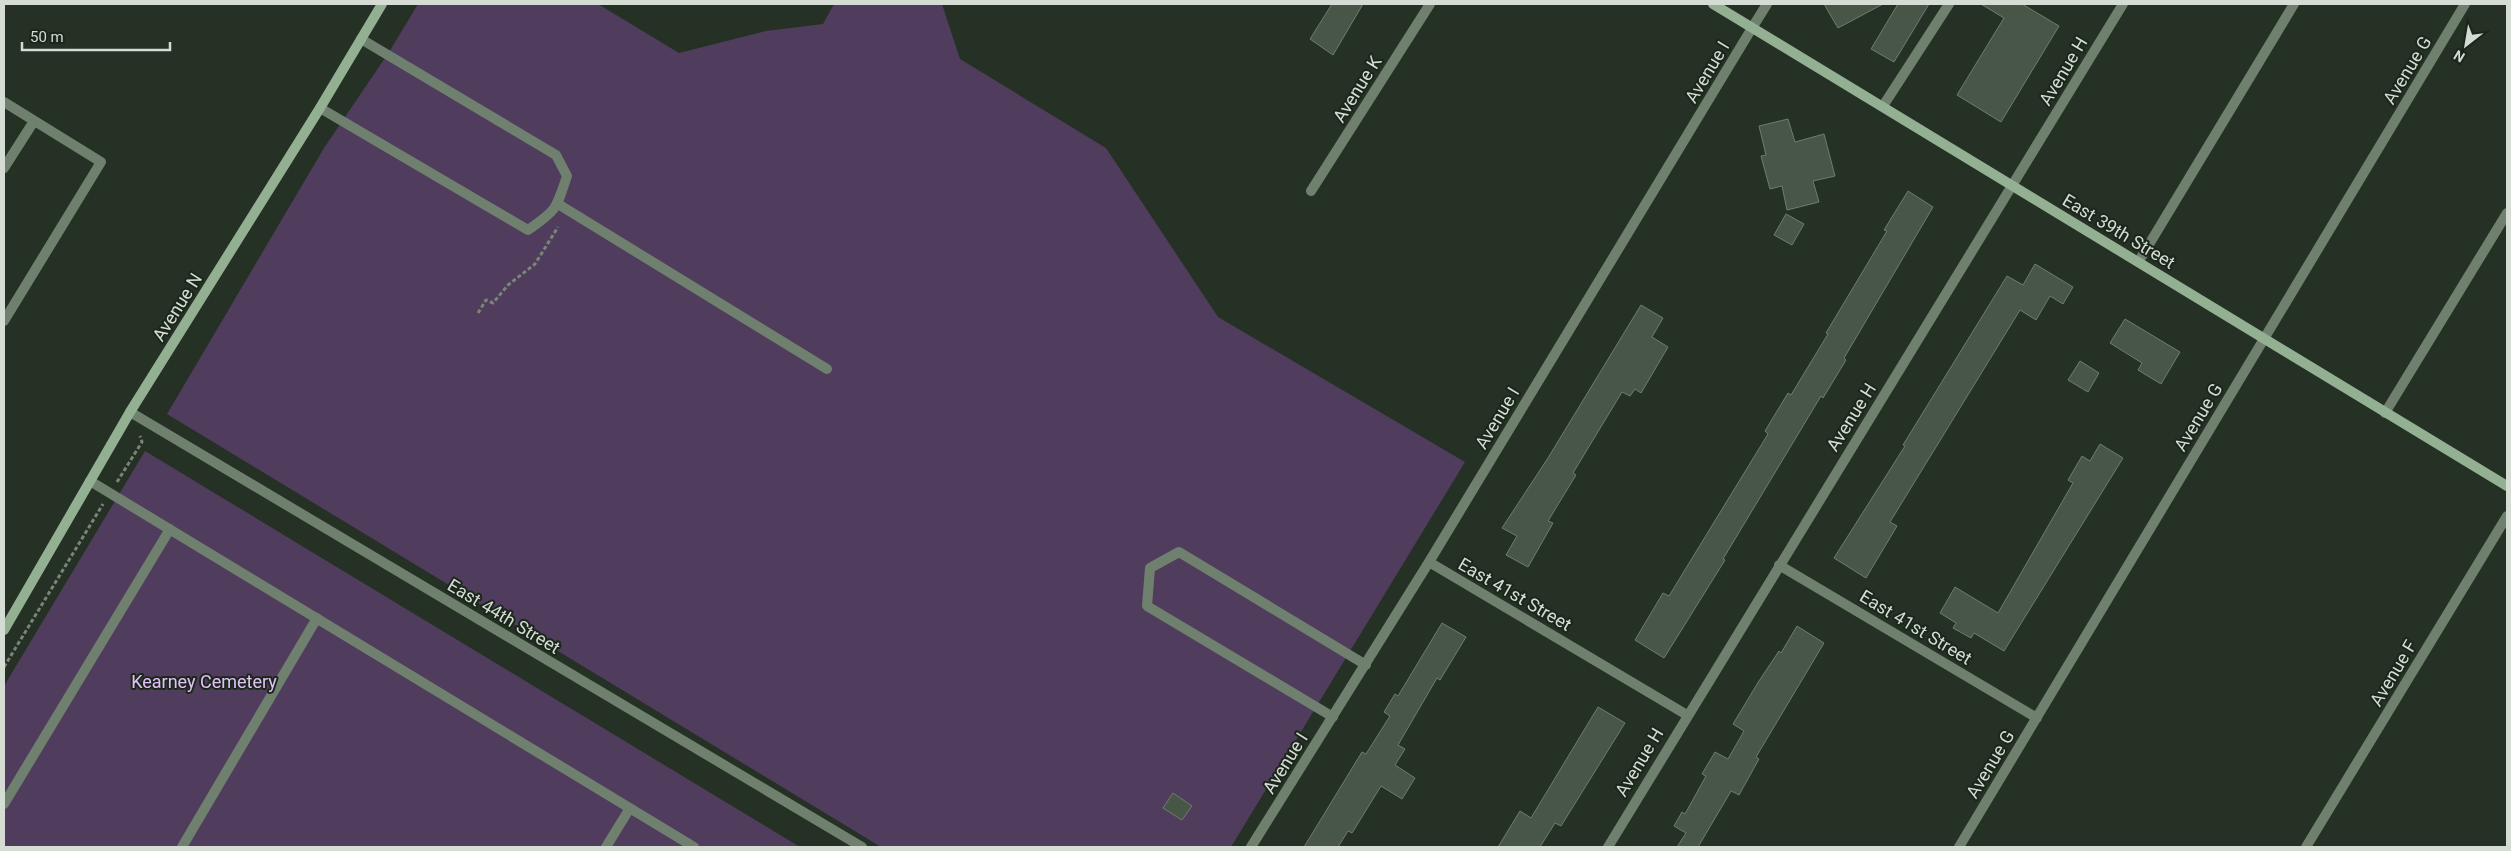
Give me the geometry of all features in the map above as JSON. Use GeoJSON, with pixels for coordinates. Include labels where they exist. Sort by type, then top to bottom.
{"type":"FeatureCollection","features":[{"type":"Feature","properties":{"kind":"main road","name":"Avenue N"},"geometry":{"type":"LineString","coordinates":[[4,630],[130,412],[320,108],[382,4]]}},
{"type":"Feature","properties":{"kind":"main road","name":"East 39th Street"},"geometry":{"type":"LineString","coordinates":[[1713,4],[1884,106],[2012,186],[2139,260],[2264,339],[2507,486]]}},
{"type":"Feature","properties":{"kind":"street","name":"Avenue K"},"geometry":{"type":"LineString","coordinates":[[1311,191],[1430,4]]}},
{"type":"Feature","properties":{"kind":"street","name":"Avenue I"},"geometry":{"type":"LineString","coordinates":[[1251,847],[1366,665],[1767,4]]}},
{"type":"Feature","properties":{"kind":"street"},"geometry":{"type":"LineString","coordinates":[[1884,106],[1949,4]]}},
{"type":"Feature","properties":{"kind":"street","name":"Avenue H"},"geometry":{"type":"LineString","coordinates":[[1608,847],[1779,564],[2123,4]]}},
{"type":"Feature","properties":{"kind":"street"},"geometry":{"type":"LineString","coordinates":[[2139,260],[2294,4]]}},
{"type":"Feature","properties":{"kind":"street","name":"Avenue G"},"geometry":{"type":"LineString","coordinates":[[1959,847],[2465,4]]}},
{"type":"Feature","properties":{"kind":"street"},"geometry":{"type":"LineString","coordinates":[[320,108],[528,230],[552,213],[558,204],[567,176],[556,155],[361,39]]}},
{"type":"Feature","properties":{"kind":"street"},"geometry":{"type":"LineString","coordinates":[[4,102],[101,162],[4,321]]}},
{"type":"Feature","properties":{"kind":"street"},"geometry":{"type":"LineString","coordinates":[[4,168],[34,121]]}},
{"type":"Feature","properties":{"kind":"street"},"geometry":{"type":"LineString","coordinates":[[558,204],[827,369]]}},
{"type":"Feature","properties":{"kind":"street"},"geometry":{"type":"LineString","coordinates":[[2385,413],[2507,213]]}},
{"type":"Feature","properties":{"kind":"street","name":"East 44th Street"},"geometry":{"type":"LineString","coordinates":[[130,412],[862,847]]}},
{"type":"Feature","properties":{"kind":"street"},"geometry":{"type":"LineString","coordinates":[[90,480],[694,847]]}},
{"type":"Feature","properties":{"kind":"street","name":"Avenue F"},"geometry":{"type":"LineString","coordinates":[[2306,847],[2507,516]]}},
{"type":"Feature","properties":{"kind":"street"},"geometry":{"type":"LineString","coordinates":[[4,804],[170,529]]}},
{"type":"Feature","properties":{"kind":"street"},"geometry":{"type":"LineString","coordinates":[[1333,717],[1147,606],[1150,568],[1179,552],[1366,665]]}},
{"type":"Feature","properties":{"kind":"street","name":"East 41st Street"},"geometry":{"type":"LineString","coordinates":[[1429,562],[1687,715]]}},
{"type":"Feature","properties":{"kind":"street","name":"East 41st Street"},"geometry":{"type":"LineString","coordinates":[[1779,564],[2037,718]]}},
{"type":"Feature","properties":{"kind":"street"},"geometry":{"type":"LineString","coordinates":[[182,847],[317,618]]}},
{"type":"Feature","properties":{"kind":"street"},"geometry":{"type":"LineString","coordinates":[[606,847],[630,808]]}},
{"type":"Feature","properties":{"kind":"path"},"geometry":{"type":"LineString","coordinates":[[478,313],[486,300],[493,303],[508,285],[535,264],[560,222]]}},
{"type":"Feature","properties":{"kind":"path"},"geometry":{"type":"LineString","coordinates":[[4,667],[142,442],[130,412]]}},
{"type":"Feature","properties":{"kind":"green space"},"geometry":{"type":"Polygon","coordinates":[[[418,4],[598,4],[679,53],[766,31],[823,24],[834,4],[942,4],[960,59],[1106,148],[1218,317],[1465,462],[1231,847],[881,847],[167,414],[324,148],[389,52],[418,4]]]}},
{"type":"Feature","properties":{"kind":"green space","name":"Kearney Cemetery"},"geometry":{"type":"Polygon","coordinates":[[[145,451],[800,847],[4,847],[4,686],[145,451]]]}},
{"type":"Feature","properties":{"kind":"building"},"geometry":{"type":"Polygon","coordinates":[[[1332,4],[1363,4],[1333,55],[1310,39],[1332,4]]]}},
{"type":"Feature","properties":{"kind":"building"},"geometry":{"type":"Polygon","coordinates":[[[1824,4],[1883,4],[1838,28],[1824,4]]]}},
{"type":"Feature","properties":{"kind":"building"},"geometry":{"type":"Polygon","coordinates":[[[1898,4],[1929,4],[1894,62],[1871,49],[1898,4]]]}},
{"type":"Feature","properties":{"kind":"building"},"geometry":{"type":"Polygon","coordinates":[[[1981,4],[2022,4],[2059,26],[2001,122],[1957,95],[2004,18],[1981,4]]]}},
{"type":"Feature","properties":{"kind":"building"},"geometry":{"type":"Polygon","coordinates":[[[1788,119],[1795,142],[1824,134],[1835,176],[1813,181],[1819,202],[1787,210],[1782,186],[1770,189],[1761,156],[1766,155],[1759,126],[1788,119]]]}},
{"type":"Feature","properties":{"kind":"building"},"geometry":{"type":"Polygon","coordinates":[[[1908,191],[1933,207],[1844,358],[1846,360],[1823,398],[1821,396],[1723,559],[1725,560],[1664,658],[1635,640],[1663,593],[1669,596],[1768,434],[1765,431],[1788,393],[1791,395],[1828,334],[1826,333],[1887,231],[1884,230],[1908,191]]]}},
{"type":"Feature","properties":{"kind":"building"},"geometry":{"type":"Polygon","coordinates":[[[1786,214],[1804,224],[1792,245],[1774,235],[1786,214]]]}},
{"type":"Feature","properties":{"kind":"building"},"geometry":{"type":"Polygon","coordinates":[[[2035,264],[2073,287],[2063,304],[2050,296],[2036,320],[2020,310],[1890,522],[1897,526],[1866,578],[1834,558],[1905,446],[1903,445],[2007,276],[2023,285],[2035,264]]]}},
{"type":"Feature","properties":{"kind":"building"},"geometry":{"type":"Polygon","coordinates":[[[1641,305],[1663,318],[1652,337],[1668,347],[1641,393],[1635,389],[1630,396],[1622,392],[1573,473],[1576,475],[1548,521],[1553,523],[1528,567],[1506,555],[1517,536],[1502,528],[1548,458],[1641,305]]]}},
{"type":"Feature","properties":{"kind":"building"},"geometry":{"type":"Polygon","coordinates":[[[2125,319],[2180,352],[2161,384],[2138,370],[2142,363],[2110,343],[2125,319]]]}},
{"type":"Feature","properties":{"kind":"building"},"geometry":{"type":"Polygon","coordinates":[[[2080,361],[2099,373],[2088,392],[2068,380],[2080,361]]]}},
{"type":"Feature","properties":{"kind":"building"},"geometry":{"type":"Polygon","coordinates":[[[2100,444],[2123,458],[2004,651],[1974,633],[1971,638],[1953,628],[1956,623],[1940,613],[1955,587],[1998,613],[2073,483],[2068,480],[2082,456],[2090,461],[2100,444]]]}},
{"type":"Feature","properties":{"kind":"building"},"geometry":{"type":"Polygon","coordinates":[[[1442,623],[1466,637],[1440,680],[1437,678],[1398,745],[1405,749],[1395,765],[1415,778],[1402,799],[1381,786],[1352,833],[1348,831],[1338,847],[1304,847],[1362,752],[1366,754],[1390,716],[1384,712],[1395,694],[1398,696],[1442,623]]]}},
{"type":"Feature","properties":{"kind":"building"},"geometry":{"type":"Polygon","coordinates":[[[1797,626],[1824,643],[1756,757],[1759,759],[1739,795],[1731,791],[1698,847],[1677,847],[1686,833],[1674,826],[1682,812],[1685,814],[1706,776],[1702,774],[1715,752],[1728,759],[1744,731],[1733,724],[1759,681],[1779,651],[1781,653],[1797,626]]]}},
{"type":"Feature","properties":{"kind":"building"},"geometry":{"type":"Polygon","coordinates":[[[1598,707],[1625,723],[1561,826],[1555,823],[1540,847],[1498,847],[1520,811],[1531,818],[1598,707]]]}},
{"type":"Feature","properties":{"kind":"building"},"geometry":{"type":"Polygon","coordinates":[[[1173,793],[1192,806],[1182,820],[1163,808],[1173,793]]]}}]}
